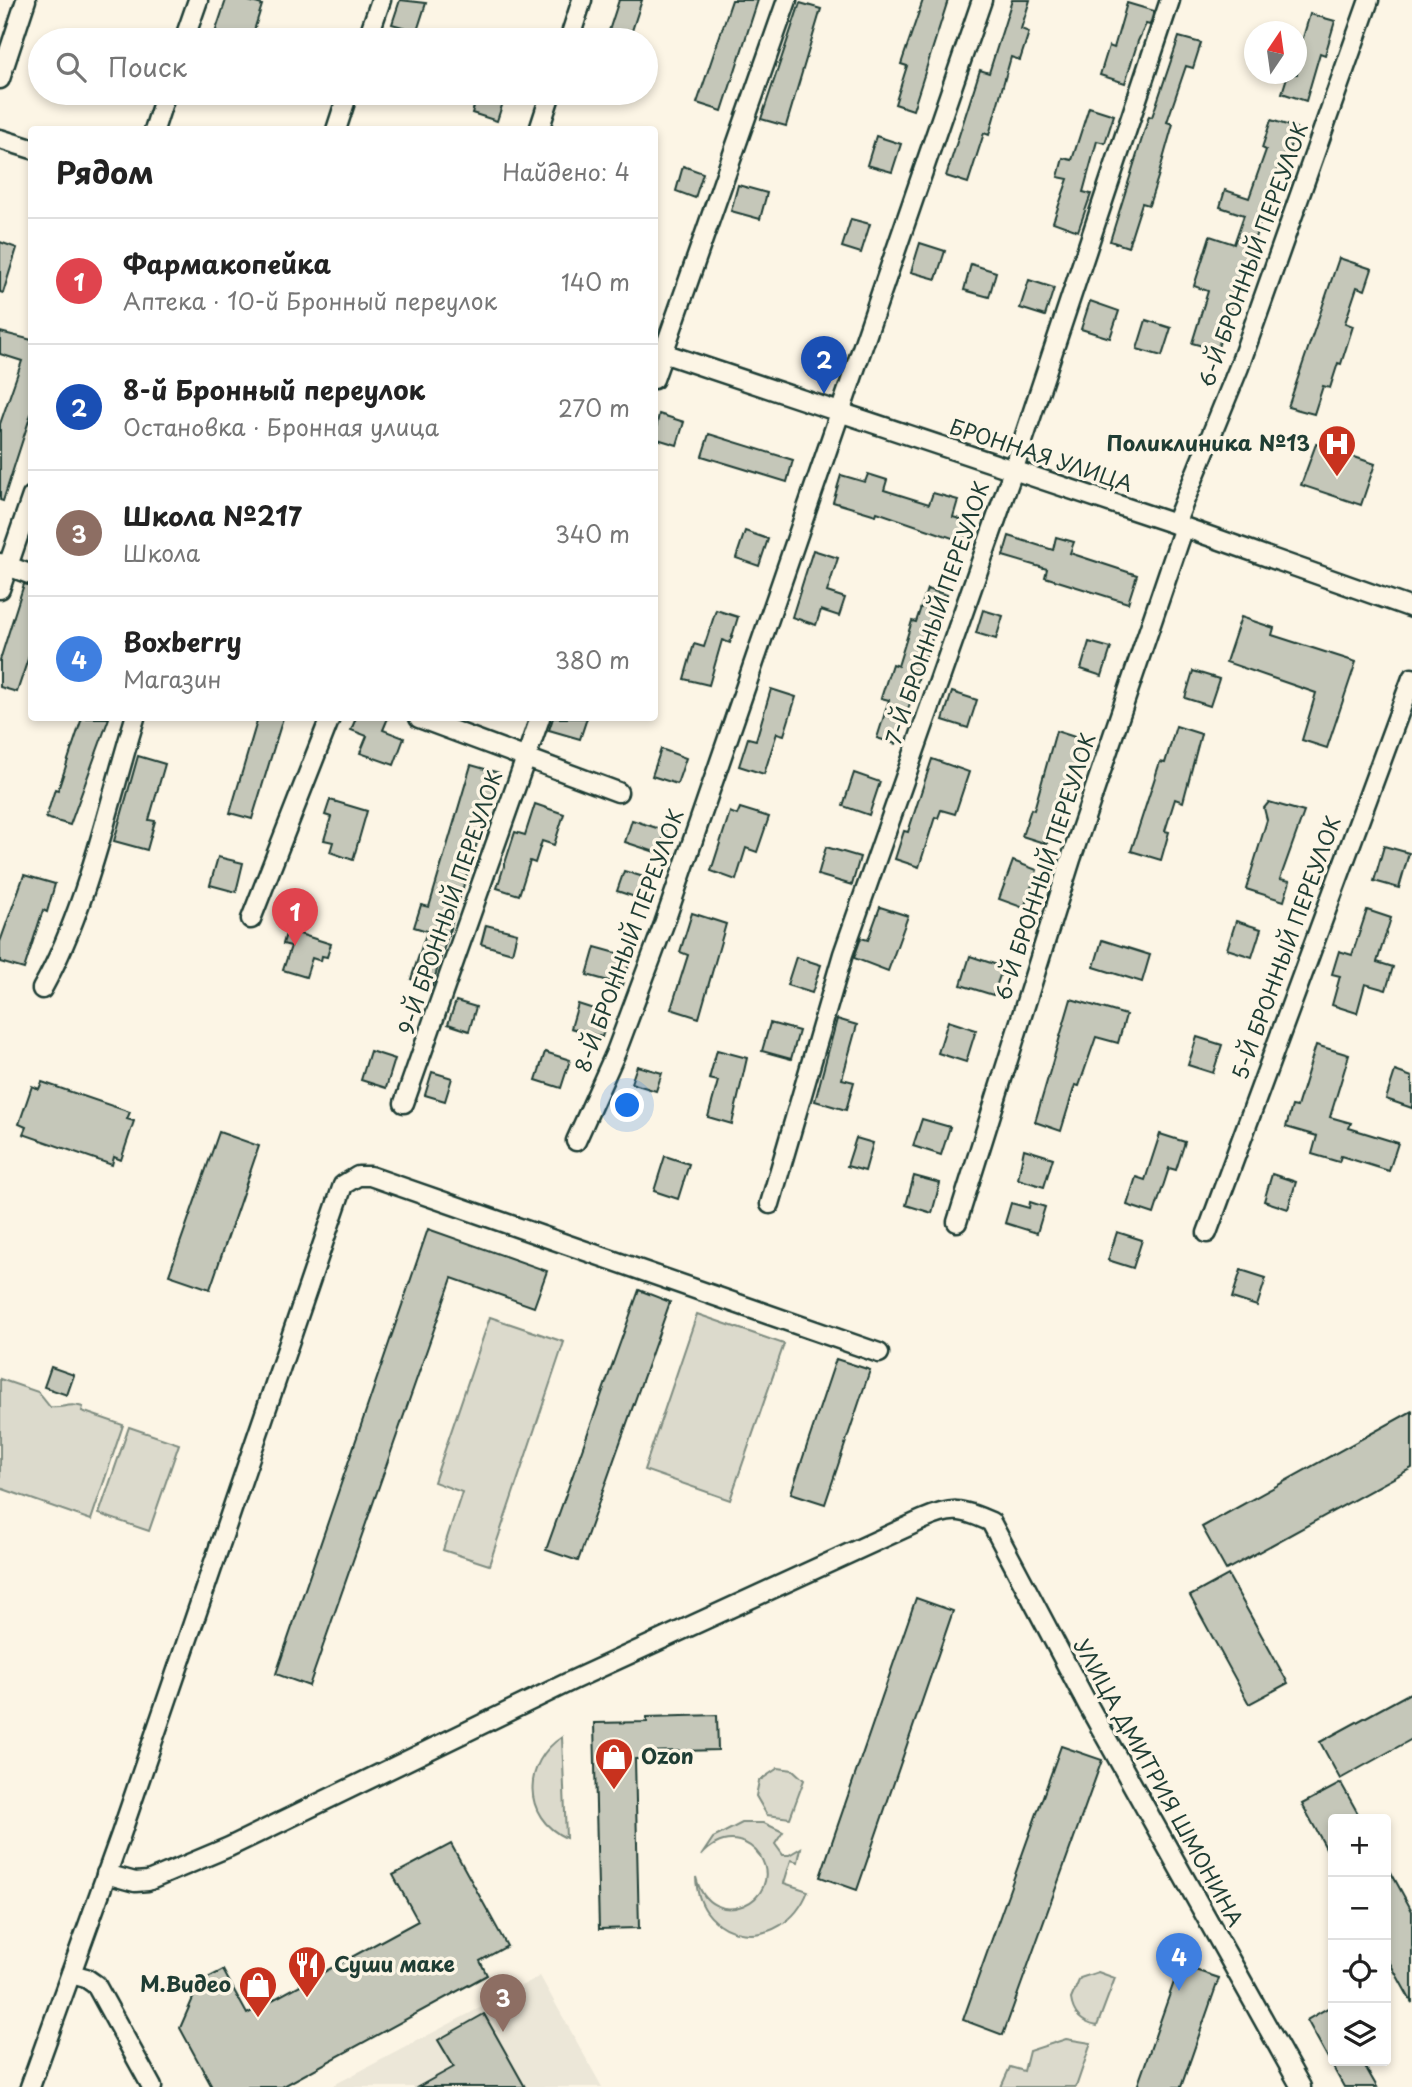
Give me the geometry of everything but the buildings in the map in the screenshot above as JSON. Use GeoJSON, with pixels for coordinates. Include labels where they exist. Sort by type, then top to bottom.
{"type":"FeatureCollection","features":[{"type":"Feature","properties":{"kind":"street"},"geometry":{"type":"LineString","coordinates":[[0,79],[26,0]]}},
{"type":"Feature","properties":{"kind":"street"},"geometry":{"type":"LineString","coordinates":[[188,28],[198,0]]}},
{"type":"Feature","properties":{"kind":"street"},"geometry":{"type":"LineString","coordinates":[[371,28],[381,0]]}},
{"type":"Feature","properties":{"kind":"street"},"geometry":{"type":"LineString","coordinates":[[573,28],[582,0]]}},
{"type":"Feature","properties":{"kind":"street"},"geometry":{"type":"LineString","coordinates":[[659,351],[787,0]]}},
{"type":"Feature","properties":{"kind":"street","name":"8-Й БРОННЫЙ ПЕРЕУЛОК"},"geometry":{"type":"LineString","coordinates":[[576,1141],[616,1052],[664,924],[982,0]]}},
{"type":"Feature","properties":{"kind":"street","name":"7-Й БРОННЫЙ ПЕРЕУЛОК"},"geometry":{"type":"LineString","coordinates":[[770,1204],[843,954],[1013,471],[1170,0]]}},
{"type":"Feature","properties":{"kind":"street","name":"6-Й БРОННЫЙ ПЕРЕУЛОК"},"geometry":{"type":"LineString","coordinates":[[957,1222],[1070,859],[1180,526],[1369,0]]}},
{"type":"Feature","properties":{"kind":"street"},"geometry":{"type":"LineString","coordinates":[[155,126],[162,105]]}},
{"type":"Feature","properties":{"kind":"street"},"geometry":{"type":"LineString","coordinates":[[336,126],[344,105]]}},
{"type":"Feature","properties":{"kind":"street"},"geometry":{"type":"LineString","coordinates":[[540,126],[547,105]]}},
{"type":"Feature","properties":{"kind":"street"},"geometry":{"type":"LineString","coordinates":[[0,139],[28,148]]}},
{"type":"Feature","properties":{"kind":"street","name":"БРОННАЯ УЛИЦА"},"geometry":{"type":"LineString","coordinates":[[659,351],[1412,607]]}},
{"type":"Feature","properties":{"kind":"street"},"geometry":{"type":"LineString","coordinates":[[0,589],[4,564],[28,506]]}},
{"type":"Feature","properties":{"kind":"street"},"geometry":{"type":"LineString","coordinates":[[4,564],[28,573]]}},
{"type":"Feature","properties":{"kind":"street","name":"5-Й БРОННЫЙ ПЕРЕУЛОК"},"geometry":{"type":"LineString","coordinates":[[1207,1233],[1412,678]]}},
{"type":"Feature","properties":{"kind":"street"},"geometry":{"type":"LineString","coordinates":[[42,989],[58,960],[80,896],[134,721]]}},
{"type":"Feature","properties":{"kind":"street"},"geometry":{"type":"LineString","coordinates":[[251,919],[329,721]]}},
{"type":"Feature","properties":{"kind":"street"},"geometry":{"type":"LineString","coordinates":[[427,721],[618,792]]}},
{"type":"Feature","properties":{"kind":"street","name":"9-Й БРОННЫЙ ПЕРЕУЛОК"},"geometry":{"type":"LineString","coordinates":[[404,1103],[539,721]]}},
{"type":"Feature","properties":{"kind":"street"},"geometry":{"type":"LineString","coordinates":[[30,2087],[343,1185],[353,1179],[370,1176],[879,1353]]}},
{"type":"Feature","properties":{"kind":"street","name":"УЛИЦА ДМИТРИЯ ШМОНИНА"},"geometry":{"type":"LineString","coordinates":[[106,1874],[135,1882],[148,1881],[229,1847],[573,1680],[922,1520],[947,1509],[967,1511],[991,1522],[1089,1707],[1301,2087]]}},
{"type":"Feature","properties":{"kind":"street"},"geometry":{"type":"LineString","coordinates":[[71,1974],[86,1978],[96,1985],[152,2087]]}},
{"type":"Feature","properties":{"kind":"shaded area"},"geometry":{"type":"Polygon","coordinates":[[[697,1314],[784,1344],[730,1500],[644,1470],[697,1314]]]}},
{"type":"Feature","properties":{"kind":"shaded area"},"geometry":{"type":"Polygon","coordinates":[[[490,1317],[564,1342],[489,1565],[443,1550],[462,1492],[434,1482],[490,1317]]]}},
{"type":"Feature","properties":{"kind":"shaded area"},"geometry":{"type":"Polygon","coordinates":[[[0,1379],[38,1392],[50,1407],[83,1407],[82,1411],[123,1425],[91,1520],[0,1488],[0,1379]]]}},
{"type":"Feature","properties":{"kind":"shaded area"},"geometry":{"type":"Polygon","coordinates":[[[129,1427],[179,1444],[149,1531],[99,1514],[129,1427]]]}},
{"type":"Feature","properties":{"kind":"shaded area"},"geometry":{"type":"Polygon","coordinates":[[[562,1737],[566,1838],[551,1829],[541,1817],[532,1789],[540,1760],[562,1737]]]}},
{"type":"Feature","properties":{"kind":"shaded area"},"geometry":{"type":"Polygon","coordinates":[[[778,1768],[793,1770],[804,1780],[790,1818],[767,1815],[756,1796],[759,1781],[778,1768]]]}},
{"type":"Feature","properties":{"kind":"shaded area"},"geometry":{"type":"Polygon","coordinates":[[[742,1823],[764,1823],[783,1832],[775,1844],[783,1855],[789,1855],[801,1848],[798,1862],[791,1860],[784,1883],[808,1891],[796,1912],[780,1925],[762,1933],[743,1934],[726,1928],[711,1917],[700,1900],[696,1877],[704,1895],[716,1905],[730,1908],[743,1906],[755,1898],[763,1886],[766,1872],[760,1856],[745,1843],[723,1841],[713,1845],[701,1856],[713,1838],[742,1823]]]}},
{"type":"Feature","properties":{"kind":"shaded area"},"geometry":{"type":"Polygon","coordinates":[[[1098,1972],[1115,1978],[1097,2026],[1079,2017],[1071,1999],[1080,1978],[1098,1972]]]}},
{"type":"Feature","properties":{"kind":"shaded area"},"geometry":{"type":"Polygon","coordinates":[[[540,1976],[602,2087],[330,2087],[540,1976]]]}},
{"type":"Feature","properties":{"kind":"shaded area"},"geometry":{"type":"Polygon","coordinates":[[[1066,2039],[1091,2043],[1076,2087],[1001,2087],[1010,2067],[1024,2071],[1029,2051],[1066,2039]]]}},
{"type":"Feature","properties":{"kind":"place","name":"8-й Бронный переулок"},"geometry":{"type":"Point","coordinates":[824,394]}},
{"type":"Feature","properties":{"kind":"place","name":"Поликлиника №13"},"geometry":{"type":"Point","coordinates":[1337,478]}},
{"type":"Feature","properties":{"kind":"place","name":"Фармакопейка"},"geometry":{"type":"Point","coordinates":[295,946]}},
{"type":"Feature","properties":{"kind":"place","name":"Ozon"},"geometry":{"type":"Point","coordinates":[614,1791]}},
{"type":"Feature","properties":{"kind":"place","name":"Boxberry"},"geometry":{"type":"Point","coordinates":[1179,1991]}},
{"type":"Feature","properties":{"kind":"place","name":"Суши маке"},"geometry":{"type":"Point","coordinates":[307,1999]}},
{"type":"Feature","properties":{"kind":"place","name":"М.Видео"},"geometry":{"type":"Point","coordinates":[258,2019]}},
{"type":"Feature","properties":{"kind":"place","name":"Школа №217"},"geometry":{"type":"Point","coordinates":[503,2032]}}]}
